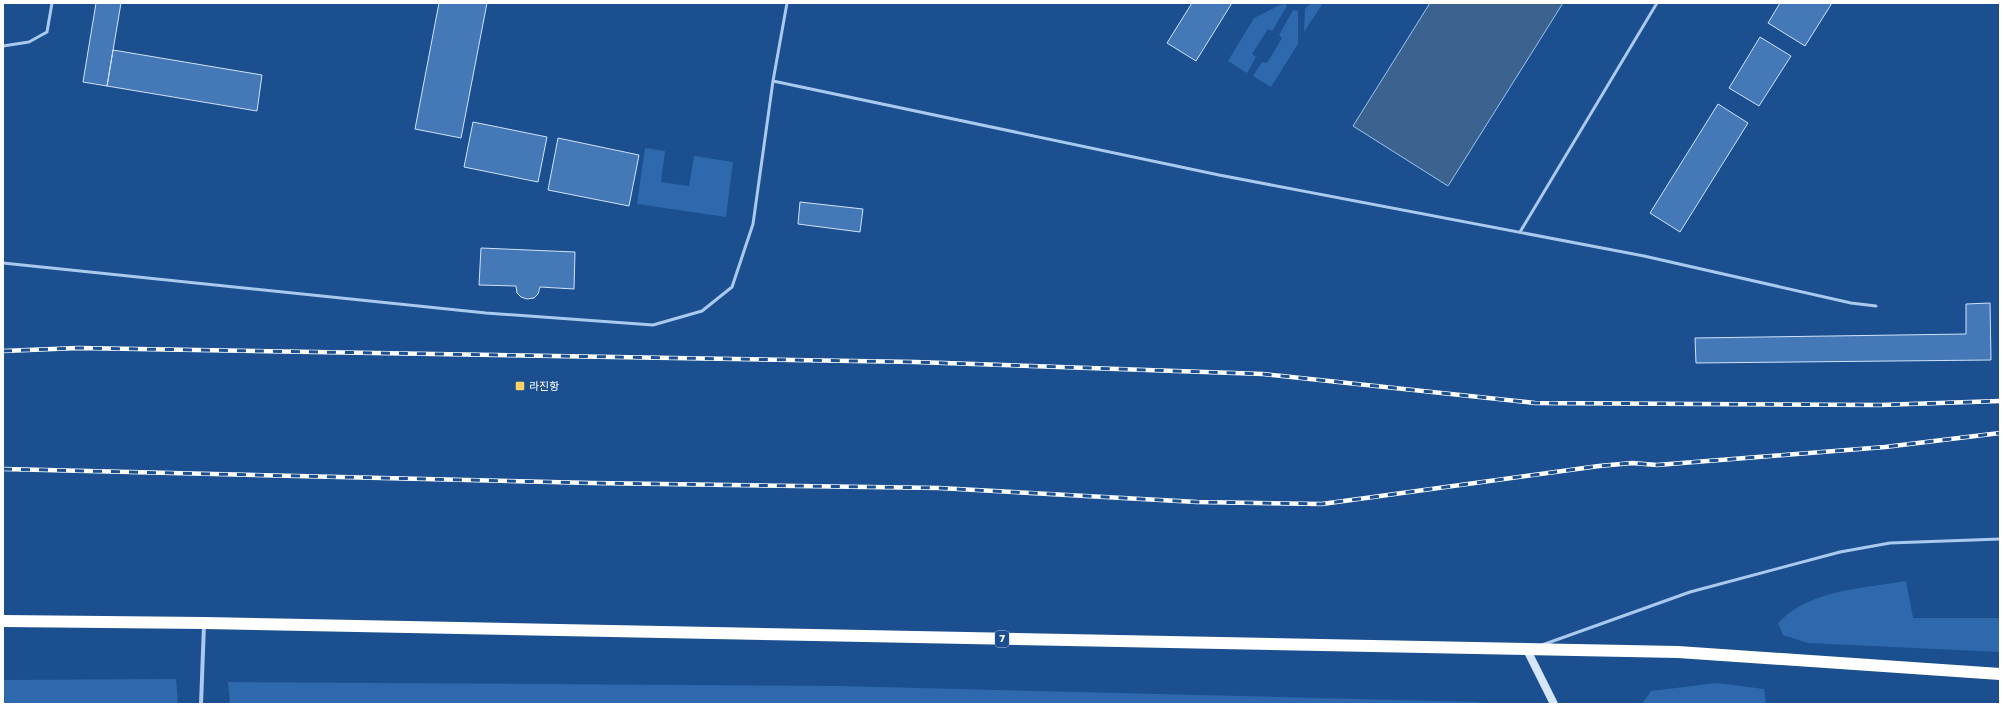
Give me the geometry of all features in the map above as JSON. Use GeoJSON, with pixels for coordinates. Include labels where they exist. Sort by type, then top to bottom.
{"type":"FeatureCollection","features":[{"type":"Feature","properties":{"kind":"highway","name":"7"},"geometry":{"type":"LineString","coordinates":[[3,621],[204,623],[1678,652],[2000,674]]}},
{"type":"Feature","properties":{"kind":"street"},"geometry":{"type":"LineString","coordinates":[[202,704],[204,623]]}},
{"type":"Feature","properties":{"kind":"street"},"geometry":{"type":"LineString","coordinates":[[1527,650],[1554,704]]}},
{"type":"Feature","properties":{"kind":"lane"},"geometry":{"type":"LineString","coordinates":[[3,46],[29,42],[47,32],[52,3]]}},
{"type":"Feature","properties":{"kind":"lane"},"geometry":{"type":"LineString","coordinates":[[3,263],[486,313],[653,325],[702,311],[732,287],[753,224],[773,81],[787,3]]}},
{"type":"Feature","properties":{"kind":"lane"},"geometry":{"type":"LineString","coordinates":[[1520,232],[1657,3]]}},
{"type":"Feature","properties":{"kind":"lane"},"geometry":{"type":"LineString","coordinates":[[773,81],[1219,175],[1644,256],[1851,303],[1876,306]]}},
{"type":"Feature","properties":{"kind":"lane"},"geometry":{"type":"LineString","coordinates":[[1527,650],[1690,592],[1840,552],[1890,543],[2000,539]]}},
{"type":"Feature","properties":{"kind":"shaded area"},"geometry":{"type":"Polygon","coordinates":[[[1284,3],[1287,6],[1272,31],[1268,29],[1252,54],[1256,57],[1247,73],[1228,61],[1254,18],[1284,3]]]}},
{"type":"Feature","properties":{"kind":"shaded area"},"geometry":{"type":"Polygon","coordinates":[[[1311,3],[1323,3],[1304,32],[1305,9],[1311,3]]]}},
{"type":"Feature","properties":{"kind":"shaded area"},"geometry":{"type":"Polygon","coordinates":[[[1430,3],[1563,3],[1448,186],[1353,126],[1430,3]]]}},
{"type":"Feature","properties":{"kind":"shaded area"},"geometry":{"type":"Polygon","coordinates":[[[1293,10],[1298,11],[1298,44],[1271,87],[1253,76],[1262,62],[1267,63],[1282,38],[1279,35],[1293,10]]]}},
{"type":"Feature","properties":{"kind":"shaded area"},"geometry":{"type":"Polygon","coordinates":[[[645,148],[665,151],[661,182],[689,186],[694,156],[733,162],[726,217],[637,204],[645,148]]]}},
{"type":"Feature","properties":{"kind":"shaded area"},"geometry":{"type":"Polygon","coordinates":[[[1906,581],[1913,618],[2000,618],[2000,652],[1808,643],[1783,635],[1778,623],[1791,612],[1821,597],[1838,592],[1906,581]]]}},
{"type":"Feature","properties":{"kind":"shaded area"},"geometry":{"type":"Polygon","coordinates":[[[176,679],[178,704],[3,704],[3,680],[176,679]]]}},
{"type":"Feature","properties":{"kind":"shaded area"},"geometry":{"type":"Polygon","coordinates":[[[228,682],[840,686],[1479,702],[1480,704],[230,704],[228,682]]]}},
{"type":"Feature","properties":{"kind":"shaded area"},"geometry":{"type":"Polygon","coordinates":[[[1717,683],[1764,689],[1766,704],[1642,704],[1651,691],[1717,683]]]}},
{"type":"Feature","properties":{"kind":"building"},"geometry":{"type":"Polygon","coordinates":[[[96,3],[121,3],[107,86],[83,82],[96,3]]]}},
{"type":"Feature","properties":{"kind":"building"},"geometry":{"type":"Polygon","coordinates":[[[439,3],[487,3],[461,138],[415,129],[439,3]]]}},
{"type":"Feature","properties":{"kind":"building"},"geometry":{"type":"Polygon","coordinates":[[[1192,3],[1232,3],[1196,61],[1167,43],[1192,3]]]}},
{"type":"Feature","properties":{"kind":"building"},"geometry":{"type":"Polygon","coordinates":[[[1780,3],[1832,3],[1805,46],[1768,23],[1780,3]]]}},
{"type":"Feature","properties":{"kind":"building"},"geometry":{"type":"Polygon","coordinates":[[[1760,37],[1791,56],[1759,106],[1729,88],[1760,37]]]}},
{"type":"Feature","properties":{"kind":"building"},"geometry":{"type":"Polygon","coordinates":[[[113,50],[262,75],[257,111],[107,86],[113,50]]]}},
{"type":"Feature","properties":{"kind":"building"},"geometry":{"type":"Polygon","coordinates":[[[1718,104],[1748,123],[1680,232],[1650,213],[1718,104]]]}},
{"type":"Feature","properties":{"kind":"building"},"geometry":{"type":"Polygon","coordinates":[[[473,122],[547,137],[538,182],[464,167],[473,122]]]}},
{"type":"Feature","properties":{"kind":"building"},"geometry":{"type":"Polygon","coordinates":[[[558,138],[639,155],[629,206],[548,190],[558,138]]]}},
{"type":"Feature","properties":{"kind":"building"},"geometry":{"type":"Polygon","coordinates":[[[800,202],[863,209],[860,232],[798,224],[800,202]]]}},
{"type":"Feature","properties":{"kind":"building"},"geometry":{"type":"Polygon","coordinates":[[[481,248],[575,252],[574,289],[540,287],[538,294],[534,298],[527,299],[521,297],[517,293],[516,286],[479,285],[481,248]]]}},
{"type":"Feature","properties":{"kind":"building"},"geometry":{"type":"Polygon","coordinates":[[[1990,303],[1991,360],[1696,363],[1695,338],[1966,334],[1966,304],[1990,303]]]}},
{"type":"Feature","properties":{"kind":"railway"},"geometry":{"type":"LineString","coordinates":[[3,351],[78,348],[915,362],[1263,374],[1535,403],[1880,405],[2000,401]]}},
{"type":"Feature","properties":{"kind":"railway"},"geometry":{"type":"LineString","coordinates":[[3,469],[592,483],[939,488],[1197,502],[1322,504],[1599,466],[1632,463],[1657,465],[1885,447],[2000,433]]}},
{"type":"Feature","properties":{"kind":"place","name":"라진항"},"geometry":{"type":"Point","coordinates":[520,386]}}]}
